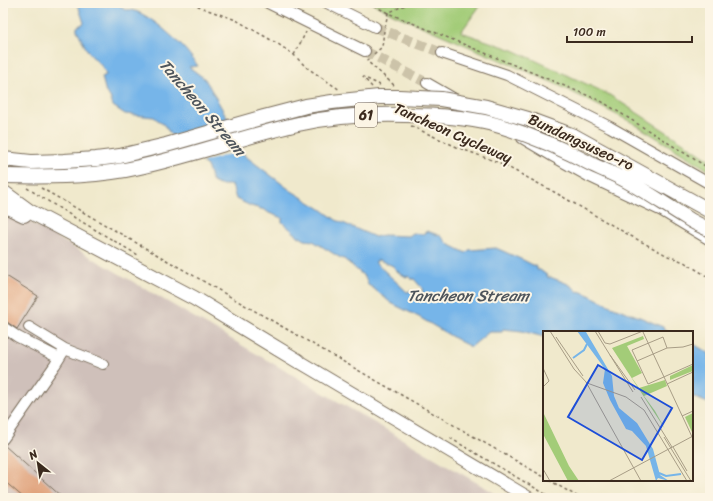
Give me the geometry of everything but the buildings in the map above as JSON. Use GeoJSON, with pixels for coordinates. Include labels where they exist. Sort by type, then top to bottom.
{"type":"FeatureCollection","features":[{"type":"Feature","properties":{"kind":"highway","name":"Bundangsuseo-ro"},"geometry":{"type":"LineString","coordinates":[[3,159],[31,162],[96,159],[120,156],[166,145],[306,106],[379,97],[441,99],[486,107],[528,119],[574,136],[710,211]]}},
{"type":"Feature","properties":{"kind":"highway","name":"Bundangsuseo-ro"},"geometry":{"type":"LineString","coordinates":[[3,176],[67,177],[125,170],[150,165],[297,124],[324,118],[382,114],[430,115],[452,117],[491,124],[519,132],[557,147],[628,182],[688,219],[709,236]]}},
{"type":"Feature","properties":{"kind":"highway"},"geometry":{"type":"LineString","coordinates":[[3,192],[29,211],[194,298],[298,361]]}},
{"type":"Feature","properties":{"kind":"highway"},"geometry":{"type":"LineString","coordinates":[[3,205],[162,287],[283,355],[298,361]]}},
{"type":"Feature","properties":{"kind":"main road"},"geometry":{"type":"LineString","coordinates":[[298,361],[529,498]]}},
{"type":"Feature","properties":{"kind":"street"},"geometry":{"type":"LineString","coordinates":[[268,3],[365,50]]}},
{"type":"Feature","properties":{"kind":"street"},"geometry":{"type":"LineString","coordinates":[[327,3],[375,27]]}},
{"type":"Feature","properties":{"kind":"street"},"geometry":{"type":"LineString","coordinates":[[442,53],[507,75],[610,128],[710,184]]}},
{"type":"Feature","properties":{"kind":"street"},"geometry":{"type":"LineString","coordinates":[[427,83],[554,158],[594,179],[662,211],[709,236]]}},
{"type":"Feature","properties":{"kind":"street"},"geometry":{"type":"LineString","coordinates":[[29,327],[65,349],[103,364]]}},
{"type":"Feature","properties":{"kind":"street"},"geometry":{"type":"LineString","coordinates":[[3,328],[59,358]]}},
{"type":"Feature","properties":{"kind":"street"},"geometry":{"type":"LineString","coordinates":[[3,439],[65,349]]}},
{"type":"Feature","properties":{"kind":"path"},"geometry":{"type":"LineString","coordinates":[[192,3],[236,20],[278,44],[306,67],[342,92]]}},
{"type":"Feature","properties":{"kind":"path"},"geometry":{"type":"LineString","coordinates":[[369,3],[388,13],[601,101],[710,169]]}},
{"type":"Feature","properties":{"kind":"path"},"geometry":{"type":"LineString","coordinates":[[367,61],[382,47],[383,32],[388,13],[409,3]]}},
{"type":"Feature","properties":{"kind":"path"},"geometry":{"type":"LineString","coordinates":[[294,56],[310,24]]}},
{"type":"Feature","properties":{"kind":"path","name":"Tancheon Cycleway"},"geometry":{"type":"LineString","coordinates":[[405,123],[459,148],[500,163],[668,256],[684,262],[710,278]]}},
{"type":"Feature","properties":{"kind":"path"},"geometry":{"type":"LineString","coordinates":[[38,186],[543,476]]}},
{"type":"Feature","properties":{"kind":"path"},"geometry":{"type":"LineString","coordinates":[[551,481],[580,498]]}},
{"type":"Feature","properties":{"kind":"shaded area"},"geometry":{"type":"Polygon","coordinates":[[[3,208],[12,211],[503,498],[3,498],[3,208]]]}},
{"type":"Feature","properties":{"kind":"green space"},"geometry":{"type":"Polygon","coordinates":[[[372,3],[482,3],[461,32],[513,50],[608,94],[710,160],[710,171],[633,123],[556,84],[393,14],[372,3]]]}},
{"type":"Feature","properties":{"kind":"water","name":"Tancheon Stream"},"geometry":{"type":"Polygon","coordinates":[[[75,3],[117,3],[125,10],[139,12],[155,22],[184,48],[198,66],[189,67],[205,79],[228,119],[244,155],[290,190],[336,220],[375,237],[383,235],[409,236],[413,233],[423,234],[427,231],[441,236],[448,244],[466,253],[469,250],[496,248],[537,267],[537,270],[540,270],[548,276],[548,278],[550,277],[572,286],[578,292],[579,291],[589,295],[611,306],[663,327],[664,330],[668,331],[543,331],[543,337],[522,331],[503,329],[502,332],[489,332],[471,347],[461,342],[419,317],[391,303],[368,285],[365,277],[344,259],[313,241],[305,240],[298,236],[282,222],[282,218],[236,199],[232,185],[219,185],[213,182],[207,166],[172,136],[164,125],[154,117],[125,114],[113,106],[110,97],[106,93],[102,77],[106,75],[105,71],[89,53],[77,30],[77,27],[84,23],[79,8],[75,3]],[[379,260],[375,262],[407,292],[410,291],[419,294],[423,293],[422,288],[414,279],[411,279],[408,276],[406,277],[398,272],[393,266],[379,260]]]}},
{"type":"Feature","properties":{"kind":"water"},"geometry":{"type":"Polygon","coordinates":[[[693,344],[710,354],[710,404],[693,396],[693,344]]]}},
{"type":"Feature","properties":{"kind":"pier"},"geometry":{"type":"Polygon","coordinates":[[[231,120],[244,150],[200,163],[170,137],[231,120]]]}},
{"type":"Feature","properties":{"kind":"tunnel"},"geometry":{"type":"LineString","coordinates":[[375,27],[442,53]]}},
{"type":"Feature","properties":{"kind":"tunnel"},"geometry":{"type":"LineString","coordinates":[[365,51],[427,83]]}}]}
